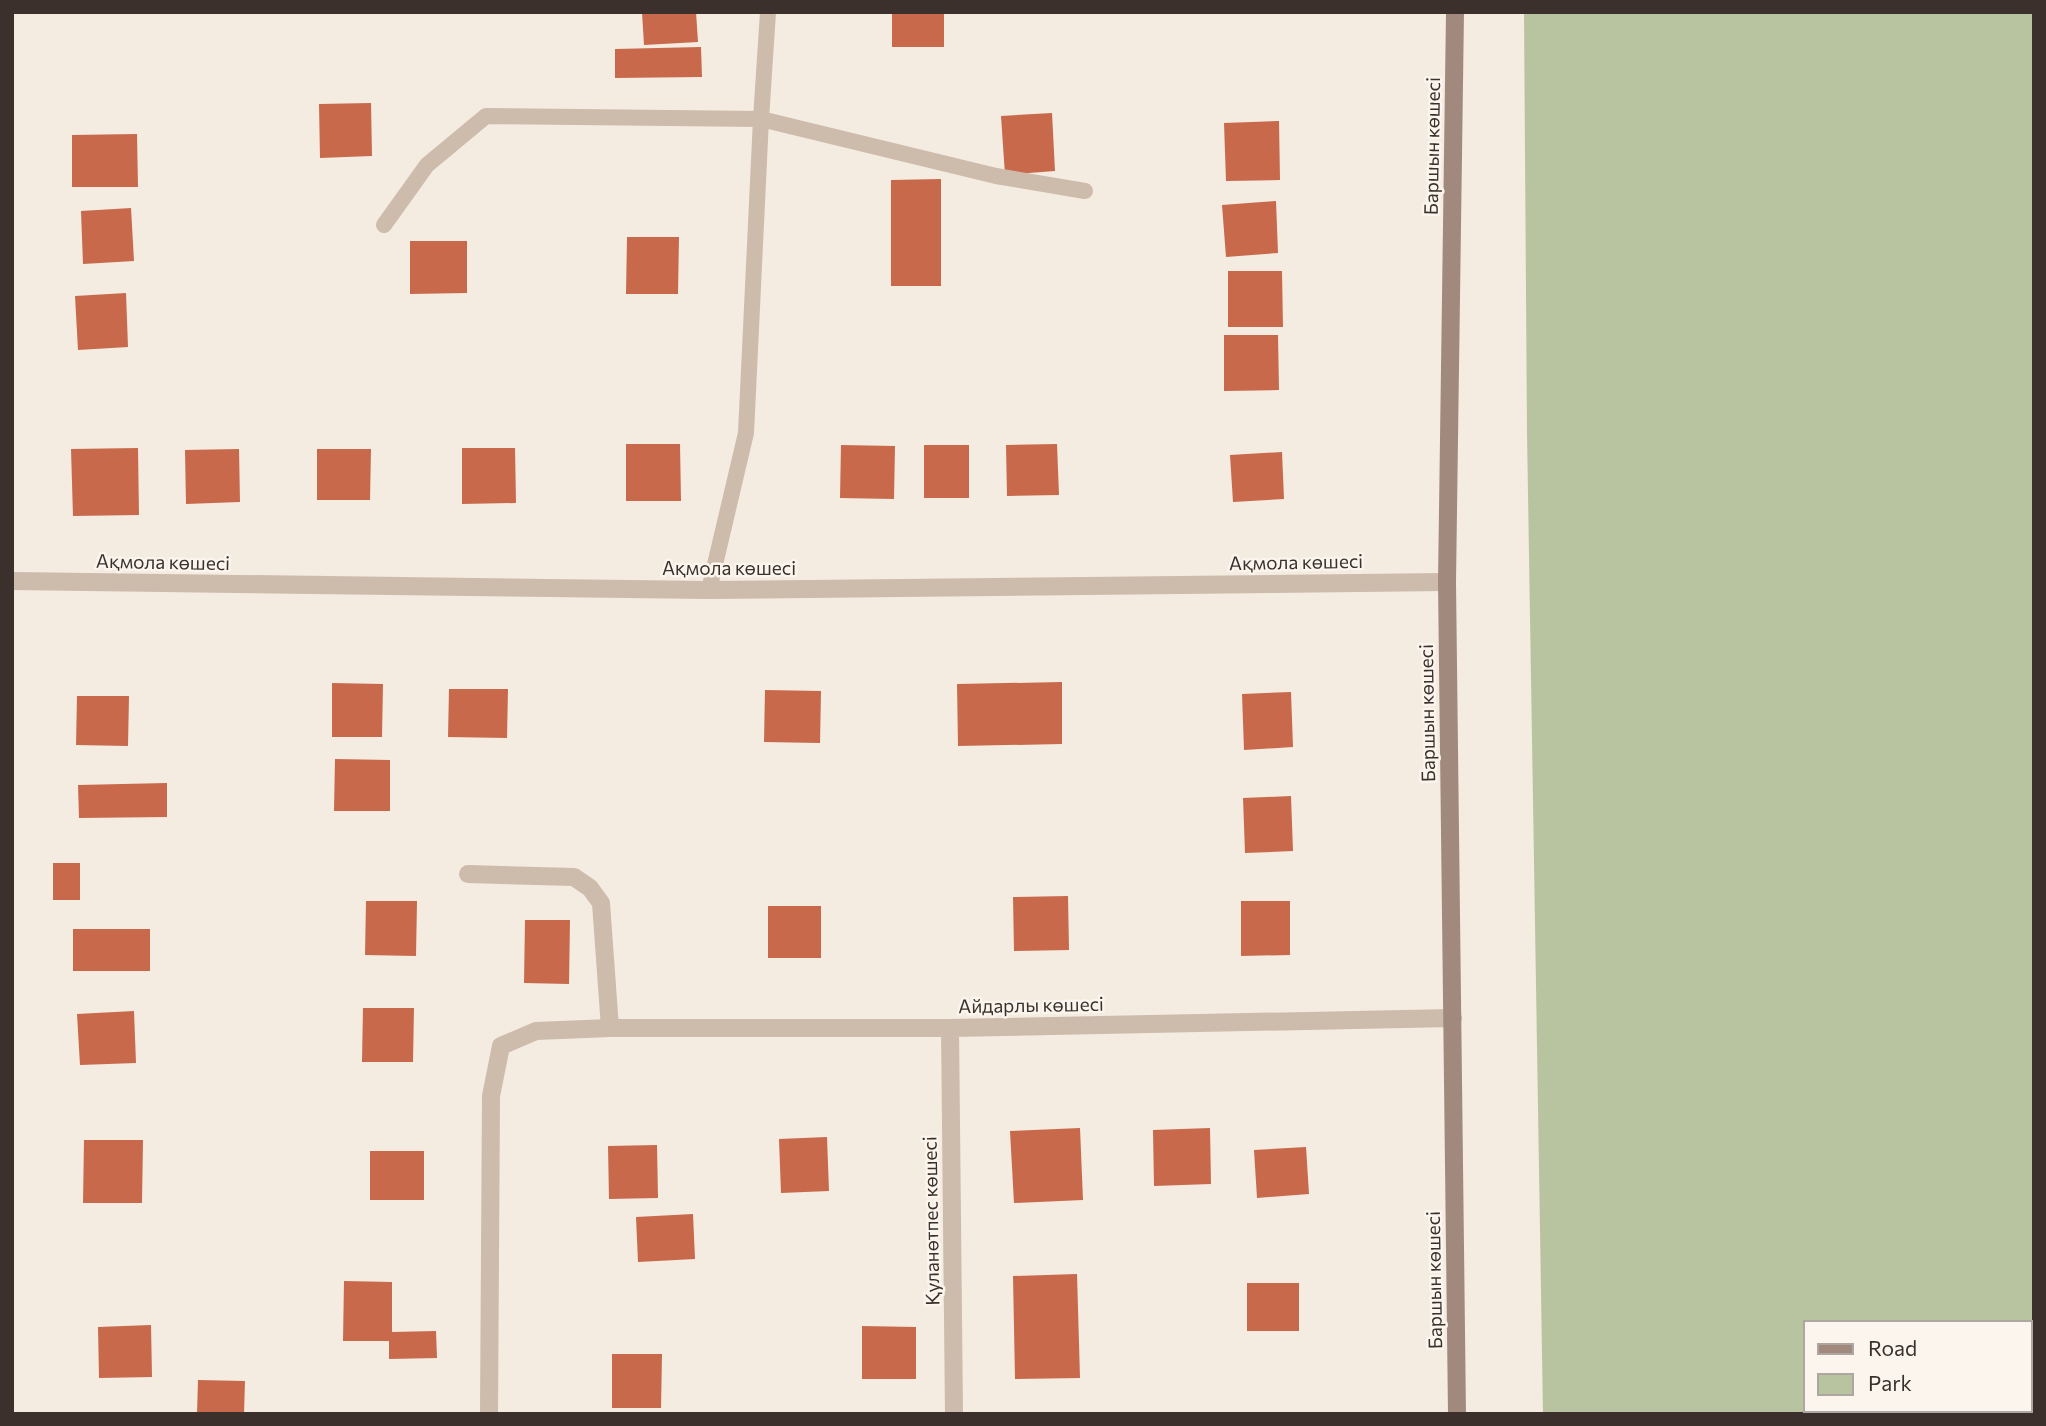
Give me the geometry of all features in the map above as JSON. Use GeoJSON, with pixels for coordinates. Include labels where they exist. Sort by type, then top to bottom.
{"type":"FeatureCollection","features":[{"type":"Feature","properties":{"kind":"street","name":"Баршын көшесі"},"geometry":{"type":"LineString","coordinates":[[1455,12],[1447,582],[1457,1414]]}},
{"type":"Feature","properties":{"kind":"street","name":"Ақмола көшесі"},"geometry":{"type":"LineString","coordinates":[[12,582],[709,590],[1447,582]]}},
{"type":"Feature","properties":{"kind":"street"},"geometry":{"type":"LineString","coordinates":[[468,874],[574,877],[590,888],[601,903],[610,1028]]}},
{"type":"Feature","properties":{"kind":"street","name":"Айдарлы көшесі"},"geometry":{"type":"LineString","coordinates":[[489,1414],[491,1096],[500,1046],[536,1031],[610,1028],[950,1028],[1452,1018]]}},
{"type":"Feature","properties":{"kind":"street","name":"Қуланөтпес көшесі"},"geometry":{"type":"LineString","coordinates":[[950,1028],[954,1414]]}},
{"type":"Feature","properties":{"kind":"lane"},"geometry":{"type":"LineString","coordinates":[[709,590],[746,433],[768,12]]}},
{"type":"Feature","properties":{"kind":"lane"},"geometry":{"type":"LineString","coordinates":[[384,225],[427,165],[486,116],[761,119],[996,176],[1085,191]]}},
{"type":"Feature","properties":{"kind":"green space"},"geometry":{"type":"Polygon","coordinates":[[[1524,12],[2034,12],[2034,1414],[1543,1414],[1527,432],[1524,12]]]}},
{"type":"Feature","properties":{"kind":"building"},"geometry":{"type":"Polygon","coordinates":[[[642,12],[696,12],[698,42],[644,45],[642,12]]]}},
{"type":"Feature","properties":{"kind":"building"},"geometry":{"type":"Polygon","coordinates":[[[892,12],[944,12],[944,47],[892,47],[892,12]]]}},
{"type":"Feature","properties":{"kind":"building"},"geometry":{"type":"Polygon","coordinates":[[[701,47],[702,77],[615,78],[615,49],[701,47]]]}},
{"type":"Feature","properties":{"kind":"building"},"geometry":{"type":"Polygon","coordinates":[[[371,103],[372,156],[320,158],[319,104],[371,103]]]}},
{"type":"Feature","properties":{"kind":"building"},"geometry":{"type":"Polygon","coordinates":[[[1052,113],[1055,171],[1005,175],[1001,116],[1052,113]]]}},
{"type":"Feature","properties":{"kind":"building"},"geometry":{"type":"Polygon","coordinates":[[[1279,121],[1280,180],[1226,181],[1224,123],[1279,121]]]}},
{"type":"Feature","properties":{"kind":"building"},"geometry":{"type":"Polygon","coordinates":[[[137,134],[138,187],[72,187],[72,135],[137,134]]]}},
{"type":"Feature","properties":{"kind":"building"},"geometry":{"type":"Polygon","coordinates":[[[941,179],[941,286],[891,286],[891,180],[941,179]]]}},
{"type":"Feature","properties":{"kind":"building"},"geometry":{"type":"Polygon","coordinates":[[[1276,201],[1278,253],[1226,257],[1222,205],[1276,201]]]}},
{"type":"Feature","properties":{"kind":"building"},"geometry":{"type":"Polygon","coordinates":[[[131,208],[134,261],[83,264],[81,211],[131,208]]]}},
{"type":"Feature","properties":{"kind":"building"},"geometry":{"type":"Polygon","coordinates":[[[627,237],[679,237],[678,294],[626,294],[627,237]]]}},
{"type":"Feature","properties":{"kind":"building"},"geometry":{"type":"Polygon","coordinates":[[[410,241],[467,241],[467,293],[410,294],[410,241]]]}},
{"type":"Feature","properties":{"kind":"building"},"geometry":{"type":"Polygon","coordinates":[[[1228,271],[1282,271],[1283,327],[1228,327],[1228,271]]]}},
{"type":"Feature","properties":{"kind":"building"},"geometry":{"type":"Polygon","coordinates":[[[126,293],[128,347],[78,350],[75,296],[126,293]]]}},
{"type":"Feature","properties":{"kind":"building"},"geometry":{"type":"Polygon","coordinates":[[[1224,335],[1278,335],[1279,390],[1224,391],[1224,335]]]}},
{"type":"Feature","properties":{"kind":"building"},"geometry":{"type":"Polygon","coordinates":[[[626,444],[680,444],[681,501],[626,501],[626,444]]]}},
{"type":"Feature","properties":{"kind":"building"},"geometry":{"type":"Polygon","coordinates":[[[1057,444],[1059,495],[1007,496],[1006,445],[1057,444]]]}},
{"type":"Feature","properties":{"kind":"building"},"geometry":{"type":"Polygon","coordinates":[[[841,445],[895,446],[894,499],[840,498],[841,445]]]}},
{"type":"Feature","properties":{"kind":"building"},"geometry":{"type":"Polygon","coordinates":[[[924,445],[969,445],[969,498],[924,498],[924,445]]]}},
{"type":"Feature","properties":{"kind":"building"},"geometry":{"type":"Polygon","coordinates":[[[138,448],[139,515],[73,516],[71,449],[138,448]]]}},
{"type":"Feature","properties":{"kind":"building"},"geometry":{"type":"Polygon","coordinates":[[[462,448],[515,448],[516,503],[462,504],[462,448]]]}},
{"type":"Feature","properties":{"kind":"building"},"geometry":{"type":"Polygon","coordinates":[[[239,449],[240,502],[186,504],[185,450],[239,449]]]}},
{"type":"Feature","properties":{"kind":"building"},"geometry":{"type":"Polygon","coordinates":[[[317,449],[371,449],[370,500],[317,500],[317,449]]]}},
{"type":"Feature","properties":{"kind":"building"},"geometry":{"type":"Polygon","coordinates":[[[1282,452],[1284,499],[1233,502],[1230,455],[1282,452]]]}},
{"type":"Feature","properties":{"kind":"building"},"geometry":{"type":"Polygon","coordinates":[[[1062,682],[1062,744],[958,746],[957,684],[1062,682]]]}},
{"type":"Feature","properties":{"kind":"building"},"geometry":{"type":"Polygon","coordinates":[[[332,683],[383,684],[382,737],[332,737],[332,683]]]}},
{"type":"Feature","properties":{"kind":"building"},"geometry":{"type":"Polygon","coordinates":[[[449,689],[508,689],[507,738],[448,737],[449,689]]]}},
{"type":"Feature","properties":{"kind":"building"},"geometry":{"type":"Polygon","coordinates":[[[765,690],[821,691],[820,743],[764,742],[765,690]]]}},
{"type":"Feature","properties":{"kind":"building"},"geometry":{"type":"Polygon","coordinates":[[[1291,692],[1293,747],[1244,750],[1242,694],[1291,692]]]}},
{"type":"Feature","properties":{"kind":"building"},"geometry":{"type":"Polygon","coordinates":[[[77,696],[129,696],[128,746],[76,745],[77,696]]]}},
{"type":"Feature","properties":{"kind":"building"},"geometry":{"type":"Polygon","coordinates":[[[335,759],[390,760],[390,811],[334,811],[335,759]]]}},
{"type":"Feature","properties":{"kind":"building"},"geometry":{"type":"Polygon","coordinates":[[[167,783],[167,817],[79,818],[78,785],[167,783]]]}},
{"type":"Feature","properties":{"kind":"building"},"geometry":{"type":"Polygon","coordinates":[[[1291,796],[1293,851],[1245,853],[1243,798],[1291,796]]]}},
{"type":"Feature","properties":{"kind":"building"},"geometry":{"type":"Polygon","coordinates":[[[53,863],[80,863],[80,900],[53,900],[53,863]]]}},
{"type":"Feature","properties":{"kind":"building"},"geometry":{"type":"Polygon","coordinates":[[[1068,896],[1069,950],[1014,951],[1013,897],[1068,896]]]}},
{"type":"Feature","properties":{"kind":"building"},"geometry":{"type":"Polygon","coordinates":[[[366,901],[417,901],[416,956],[365,955],[366,901]]]}},
{"type":"Feature","properties":{"kind":"building"},"geometry":{"type":"Polygon","coordinates":[[[1241,901],[1290,901],[1290,955],[1241,956],[1241,901]]]}},
{"type":"Feature","properties":{"kind":"building"},"geometry":{"type":"Polygon","coordinates":[[[768,906],[821,906],[821,958],[768,958],[768,906]]]}},
{"type":"Feature","properties":{"kind":"building"},"geometry":{"type":"Polygon","coordinates":[[[525,920],[570,920],[569,984],[524,983],[525,920]]]}},
{"type":"Feature","properties":{"kind":"building"},"geometry":{"type":"Polygon","coordinates":[[[73,929],[150,929],[150,971],[73,971],[73,929]]]}},
{"type":"Feature","properties":{"kind":"building"},"geometry":{"type":"Polygon","coordinates":[[[363,1008],[414,1008],[413,1062],[362,1062],[363,1008]]]}},
{"type":"Feature","properties":{"kind":"building"},"geometry":{"type":"Polygon","coordinates":[[[134,1011],[136,1063],[80,1065],[77,1014],[134,1011]]]}},
{"type":"Feature","properties":{"kind":"building"},"geometry":{"type":"Polygon","coordinates":[[[1080,1128],[1083,1200],[1014,1203],[1010,1131],[1080,1128]]]}},
{"type":"Feature","properties":{"kind":"building"},"geometry":{"type":"Polygon","coordinates":[[[1210,1128],[1211,1184],[1154,1186],[1153,1130],[1210,1128]]]}},
{"type":"Feature","properties":{"kind":"building"},"geometry":{"type":"Polygon","coordinates":[[[827,1137],[829,1191],[781,1193],[779,1139],[827,1137]]]}},
{"type":"Feature","properties":{"kind":"building"},"geometry":{"type":"Polygon","coordinates":[[[84,1140],[143,1140],[142,1203],[83,1203],[84,1140]]]}},
{"type":"Feature","properties":{"kind":"building"},"geometry":{"type":"Polygon","coordinates":[[[657,1145],[658,1198],[609,1199],[608,1146],[657,1145]]]}},
{"type":"Feature","properties":{"kind":"building"},"geometry":{"type":"Polygon","coordinates":[[[1306,1147],[1309,1194],[1257,1198],[1254,1150],[1306,1147]]]}},
{"type":"Feature","properties":{"kind":"building"},"geometry":{"type":"Polygon","coordinates":[[[370,1151],[424,1151],[424,1200],[370,1200],[370,1151]]]}},
{"type":"Feature","properties":{"kind":"building"},"geometry":{"type":"Polygon","coordinates":[[[693,1214],[695,1259],[638,1262],[636,1217],[693,1214]]]}},
{"type":"Feature","properties":{"kind":"building"},"geometry":{"type":"Polygon","coordinates":[[[1077,1274],[1080,1378],[1015,1379],[1013,1276],[1077,1274]]]}},
{"type":"Feature","properties":{"kind":"building"},"geometry":{"type":"Polygon","coordinates":[[[344,1281],[392,1282],[392,1332],[436,1331],[437,1358],[389,1359],[389,1341],[343,1341],[344,1281]]]}},
{"type":"Feature","properties":{"kind":"building"},"geometry":{"type":"Polygon","coordinates":[[[1247,1283],[1299,1283],[1299,1331],[1247,1331],[1247,1283]]]}},
{"type":"Feature","properties":{"kind":"building"},"geometry":{"type":"Polygon","coordinates":[[[151,1325],[152,1377],[99,1378],[98,1327],[151,1325]]]}},
{"type":"Feature","properties":{"kind":"building"},"geometry":{"type":"Polygon","coordinates":[[[862,1326],[916,1327],[916,1379],[862,1379],[862,1326]]]}},
{"type":"Feature","properties":{"kind":"building"},"geometry":{"type":"Polygon","coordinates":[[[612,1354],[662,1354],[661,1408],[612,1408],[612,1354]]]}},
{"type":"Feature","properties":{"kind":"building"},"geometry":{"type":"Polygon","coordinates":[[[198,1380],[245,1381],[244,1414],[197,1414],[198,1380]]]}}]}
